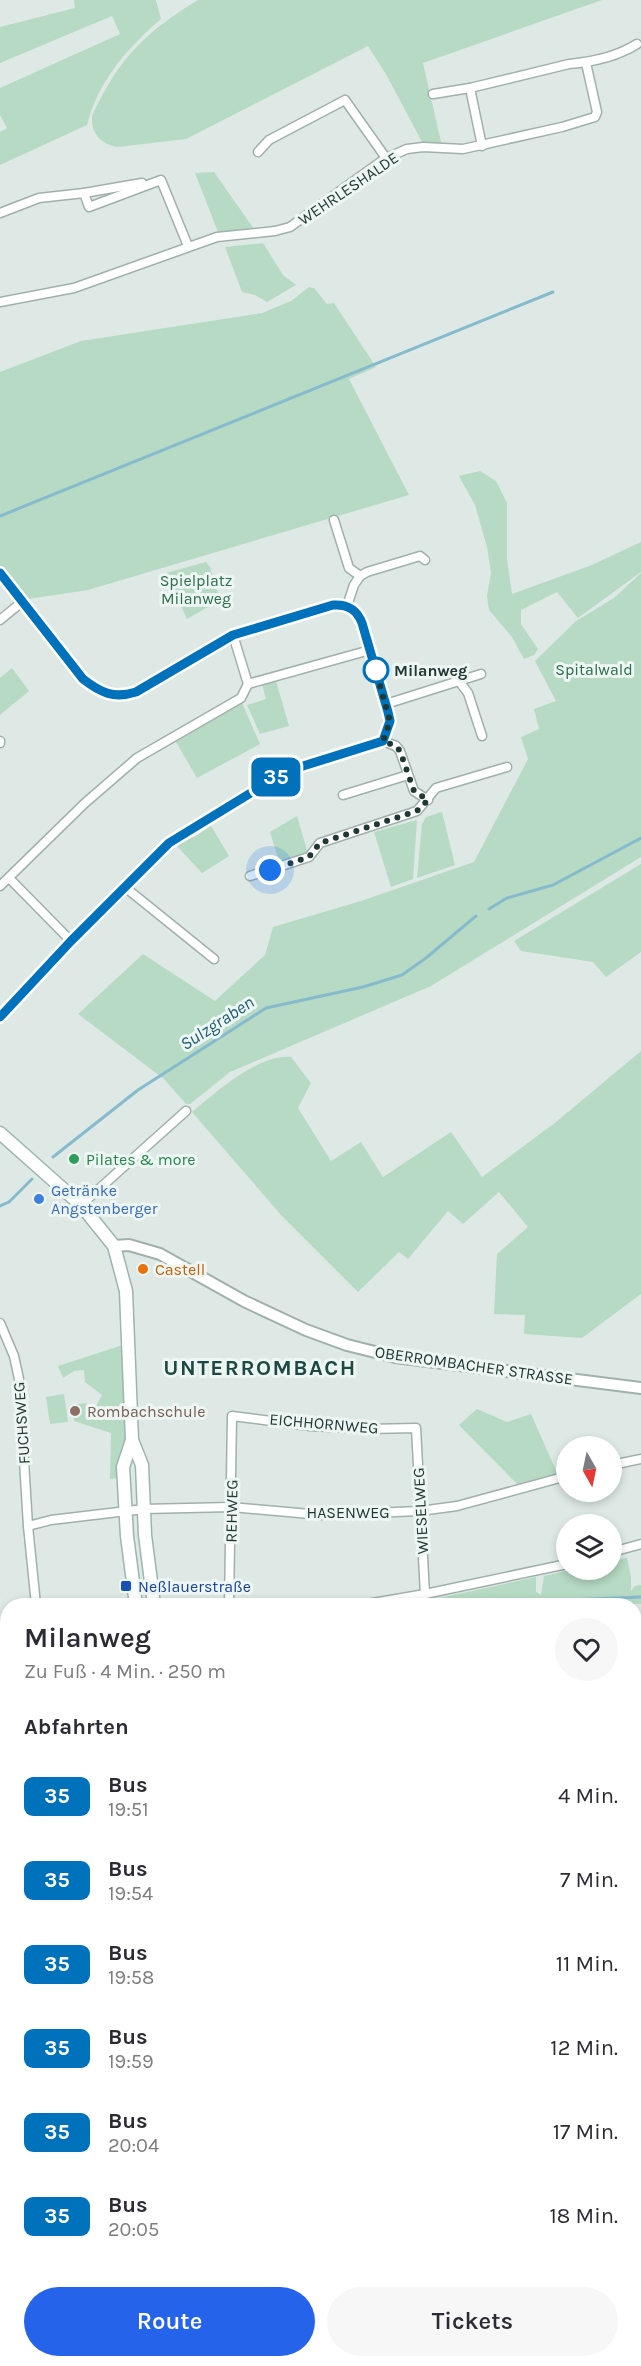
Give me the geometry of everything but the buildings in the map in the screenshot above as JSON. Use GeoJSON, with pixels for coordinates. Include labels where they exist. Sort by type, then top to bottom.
{"type":"FeatureCollection","features":[{"type":"Feature","properties":{"kind":"main road"},"geometry":{"type":"LineString","coordinates":[[0,1133],[81,1205],[114,1246],[126,1291],[132,1440],[142,1465],[145,1534],[153,1598]]}},
{"type":"Feature","properties":{"kind":"main road"},"geometry":{"type":"LineString","coordinates":[[132,1440],[123,1467],[130,1567],[135,1598]]}},
{"type":"Feature","properties":{"kind":"street"},"geometry":{"type":"LineString","coordinates":[[433,94],[470,88],[569,64],[586,63],[628,50],[637,44]]}},
{"type":"Feature","properties":{"kind":"street","name":"WEHRLESHALDE"},"geometry":{"type":"LineString","coordinates":[[0,303],[74,288],[217,237],[275,231],[290,227],[386,158],[406,149],[423,147],[464,149],[482,146],[595,117],[597,112],[586,63]]}},
{"type":"Feature","properties":{"kind":"street"},"geometry":{"type":"LineString","coordinates":[[470,88],[482,146]]}},
{"type":"Feature","properties":{"kind":"street"},"geometry":{"type":"LineString","coordinates":[[258,152],[269,140],[345,100],[386,158]]}},
{"type":"Feature","properties":{"kind":"street"},"geometry":{"type":"LineString","coordinates":[[161,180],[188,246]]}},
{"type":"Feature","properties":{"kind":"street"},"geometry":{"type":"LineString","coordinates":[[84,193],[89,207],[161,180]]}},
{"type":"Feature","properties":{"kind":"street"},"geometry":{"type":"LineString","coordinates":[[0,213],[39,198],[161,180]]}},
{"type":"Feature","properties":{"kind":"street"},"geometry":{"type":"LineString","coordinates":[[334,520],[350,568],[360,576]]}},
{"type":"Feature","properties":{"kind":"street"},"geometry":{"type":"LineString","coordinates":[[347,606],[354,585],[360,576],[420,556],[425,560]]}},
{"type":"Feature","properties":{"kind":"street"},"geometry":{"type":"LineString","coordinates":[[0,573],[83,679],[96,690],[109,695],[125,696],[136,692],[233,635],[333,605],[347,606],[360,616],[386,704],[390,721],[383,741]]}},
{"type":"Feature","properties":{"kind":"street"},"geometry":{"type":"LineString","coordinates":[[0,620],[22,602]]}},
{"type":"Feature","properties":{"kind":"street"},"geometry":{"type":"LineString","coordinates":[[0,886],[85,802],[137,758],[241,698],[248,684],[233,635]]}},
{"type":"Feature","properties":{"kind":"street"},"geometry":{"type":"LineString","coordinates":[[248,684],[370,650]]}},
{"type":"Feature","properties":{"kind":"street"},"geometry":{"type":"LineString","coordinates":[[386,704],[481,674]]}},
{"type":"Feature","properties":{"kind":"street"},"geometry":{"type":"LineString","coordinates":[[459,681],[468,693],[482,736]]}},
{"type":"Feature","properties":{"kind":"street"},"geometry":{"type":"LineString","coordinates":[[0,1017],[161,849],[277,777],[303,766],[383,741],[396,746],[400,751],[414,791],[428,800]]}},
{"type":"Feature","properties":{"kind":"street"},"geometry":{"type":"LineString","coordinates":[[250,876],[309,857],[320,843],[417,811],[436,788],[507,767]]}},
{"type":"Feature","properties":{"kind":"street"},"geometry":{"type":"LineString","coordinates":[[343,795],[408,775]]}},
{"type":"Feature","properties":{"kind":"street"},"geometry":{"type":"LineString","coordinates":[[9,878],[71,941]]}},
{"type":"Feature","properties":{"kind":"street"},"geometry":{"type":"LineString","coordinates":[[126,888],[214,958]]}},
{"type":"Feature","properties":{"kind":"street"},"geometry":{"type":"LineString","coordinates":[[81,1205],[186,1111]]}},
{"type":"Feature","properties":{"kind":"street","name":"OBERROMBACHER STRASSE"},"geometry":{"type":"LineString","coordinates":[[114,1246],[129,1245],[160,1254],[244,1301],[306,1330],[347,1345],[395,1357],[641,1388]]}},
{"type":"Feature","properties":{"kind":"street","name":"FUCHSWEG"},"geometry":{"type":"LineString","coordinates":[[0,1323],[14,1356],[19,1379],[28,1526],[35,1598]]}},
{"type":"Feature","properties":{"kind":"street","name":"EICHHORNWEG"},"geometry":{"type":"LineString","coordinates":[[232,1416],[264,1418],[310,1426],[369,1429],[416,1428]]}},
{"type":"Feature","properties":{"kind":"street","name":"REHWEG"},"geometry":{"type":"LineString","coordinates":[[229,1598],[232,1416]]}},
{"type":"Feature","properties":{"kind":"street","name":"WIESELWEG"},"geometry":{"type":"LineString","coordinates":[[416,1428],[425,1594]]}},
{"type":"Feature","properties":{"kind":"street"},"geometry":{"type":"LineString","coordinates":[[622,1463],[641,1459]]}},
{"type":"Feature","properties":{"kind":"street","name":"HASENWEG"},"geometry":{"type":"LineString","coordinates":[[125,1510],[231,1507],[321,1515],[420,1511],[457,1506],[556,1479]]}},
{"type":"Feature","properties":{"kind":"street"},"geometry":{"type":"LineString","coordinates":[[28,1526],[51,1520],[125,1510]]}},
{"type":"Feature","properties":{"kind":"street"},"geometry":{"type":"LineString","coordinates":[[622,1549],[641,1544]]}},
{"type":"Feature","properties":{"kind":"street"},"geometry":{"type":"LineString","coordinates":[[402,1598],[556,1566]]}},
{"type":"Feature","properties":{"kind":"green space"},"geometry":{"type":"Polygon","coordinates":[[[74,0],[156,0],[161,19],[137,41],[116,66],[99,94],[87,125],[0,165],[0,132],[7,128],[0,115],[0,88],[120,34],[112,16],[0,63],[0,27],[75,8],[74,0]]]}},
{"type":"Feature","properties":{"kind":"green space"},"geometry":{"type":"Polygon","coordinates":[[[198,0],[602,0],[423,63],[442,146],[422,142],[387,76],[368,46],[186,139],[118,147],[102,141],[93,128],[92,116],[112,78],[148,36],[198,0]]]}},
{"type":"Feature","properties":{"kind":"green space"},"geometry":{"type":"Polygon","coordinates":[[[214,172],[254,229],[218,232],[195,173],[214,172]]]}},
{"type":"Feature","properties":{"kind":"green space"},"geometry":{"type":"Polygon","coordinates":[[[263,243],[283,275],[296,285],[267,302],[255,295],[242,292],[225,247],[263,243]]]}},
{"type":"Feature","properties":{"kind":"green space"},"geometry":{"type":"Polygon","coordinates":[[[309,287],[314,288],[327,304],[334,303],[376,367],[349,379],[409,495],[88,590],[28,599],[0,566],[0,372],[81,341],[262,313],[291,301],[309,287]]]}},
{"type":"Feature","properties":{"kind":"green space"},"geometry":{"type":"Polygon","coordinates":[[[480,471],[496,481],[507,503],[507,559],[512,594],[592,565],[641,542],[641,572],[578,618],[557,592],[521,610],[521,624],[538,649],[534,655],[524,659],[512,637],[489,610],[487,596],[491,573],[487,547],[475,505],[459,476],[480,471]]]}},
{"type":"Feature","properties":{"kind":"green space","name":"Spielplatz Milanweg"},"geometry":{"type":"Polygon","coordinates":[[[206,562],[210,567],[220,600],[187,619],[166,573],[206,562]]]}},
{"type":"Feature","properties":{"kind":"green space","name":"Spitalwald"},"geometry":{"type":"Polygon","coordinates":[[[641,573],[641,857],[431,986],[230,1072],[190,1104],[186,1104],[164,1079],[78,1014],[143,954],[215,1001],[265,955],[273,927],[361,901],[474,862],[528,759],[521,737],[539,729],[534,709],[556,701],[535,661],[576,621],[614,598],[641,573]]]}},
{"type":"Feature","properties":{"kind":"green space"},"geometry":{"type":"Polygon","coordinates":[[[12,668],[29,691],[0,715],[0,678],[12,668]]]}},
{"type":"Feature","properties":{"kind":"green space"},"geometry":{"type":"Polygon","coordinates":[[[276,681],[289,726],[260,734],[247,705],[266,699],[262,684],[276,681]]]}},
{"type":"Feature","properties":{"kind":"green space"},"geometry":{"type":"Polygon","coordinates":[[[242,703],[260,744],[197,778],[176,742],[242,703]]]}},
{"type":"Feature","properties":{"kind":"green space"},"geometry":{"type":"Polygon","coordinates":[[[442,812],[455,865],[417,878],[422,824],[426,817],[442,812]]]}},
{"type":"Feature","properties":{"kind":"green space"},"geometry":{"type":"Polygon","coordinates":[[[297,816],[308,854],[280,864],[270,832],[297,816]]]}},
{"type":"Feature","properties":{"kind":"green space"},"geometry":{"type":"Polygon","coordinates":[[[417,820],[413,879],[391,887],[374,832],[417,820]]]}},
{"type":"Feature","properties":{"kind":"green space"},"geometry":{"type":"Polygon","coordinates":[[[211,826],[229,856],[202,873],[176,845],[211,826]]]}},
{"type":"Feature","properties":{"kind":"green space"},"geometry":{"type":"Polygon","coordinates":[[[641,864],[641,952],[606,977],[593,962],[521,951],[514,941],[641,864]]]}},
{"type":"Feature","properties":{"kind":"green space"},"geometry":{"type":"Polygon","coordinates":[[[641,1051],[641,1294],[582,1338],[524,1334],[525,1315],[494,1314],[497,1254],[528,1227],[499,1192],[463,1224],[448,1211],[408,1259],[399,1252],[358,1292],[281,1215],[192,1112],[225,1085],[252,1068],[279,1057],[291,1057],[311,1083],[298,1108],[331,1161],[361,1142],[383,1177],[451,1132],[482,1177],[556,1122],[641,1051]]]}},
{"type":"Feature","properties":{"kind":"green space"},"geometry":{"type":"Polygon","coordinates":[[[123,1345],[129,1443],[122,1477],[110,1479],[111,1433],[74,1421],[72,1405],[86,1403],[94,1410],[102,1395],[85,1382],[84,1370],[74,1371],[63,1378],[58,1366],[123,1345]]]}},
{"type":"Feature","properties":{"kind":"green space"},"geometry":{"type":"Polygon","coordinates":[[[64,1394],[68,1422],[50,1424],[46,1397],[64,1394]]]}},
{"type":"Feature","properties":{"kind":"green space"},"geometry":{"type":"Polygon","coordinates":[[[477,1409],[507,1422],[531,1414],[556,1470],[556,1476],[518,1485],[459,1425],[477,1409]]]}},
{"type":"Feature","properties":{"kind":"green space"},"geometry":{"type":"Polygon","coordinates":[[[627,1558],[631,1591],[635,1586],[641,1585],[641,1598],[439,1598],[536,1577],[536,1592],[541,1595],[544,1576],[556,1573],[556,1580],[622,1580],[622,1559],[627,1558]]]}},
{"type":"Feature","properties":{"kind":"waterway"},"geometry":{"type":"LineString","coordinates":[[0,516],[553,292]]}},
{"type":"Feature","properties":{"kind":"waterway","name":"Sulzgraben"},"geometry":{"type":"LineString","coordinates":[[489,909],[507,898],[553,885],[641,838]]}},
{"type":"Feature","properties":{"kind":"waterway","name":"Sulzgraben"},"geometry":{"type":"LineString","coordinates":[[53,1157],[138,1090],[266,1008],[363,987],[402,975],[476,916]]}},
{"type":"Feature","properties":{"kind":"waterway","name":"Sulzgraben"},"geometry":{"type":"LineString","coordinates":[[0,1206],[9,1202],[32,1179]]}},
{"type":"Feature","properties":{"kind":"waterway"},"geometry":{"type":"LineString","coordinates":[[616,1598],[641,1597]]}},
{"type":"Feature","properties":{"kind":"bus line","name":"35"},"geometry":{"type":"LineString","coordinates":[[0,573],[83,679],[96,690],[109,695],[125,696],[136,692],[233,635],[333,605],[347,606],[360,616],[390,721],[383,741],[303,766],[277,777],[161,849],[0,1017]]}},
{"type":"Feature","properties":{"kind":"place","name":"Milanweg"},"geometry":{"type":"Point","coordinates":[376,670]}},
{"type":"Feature","properties":{"kind":"place","name":"Pilates & more"},"geometry":{"type":"Point","coordinates":[74,1159]}},
{"type":"Feature","properties":{"kind":"place","name":"Getränke Angstenberger"},"geometry":{"type":"Point","coordinates":[39,1199]}},
{"type":"Feature","properties":{"kind":"place","name":"Castell"},"geometry":{"type":"Point","coordinates":[143,1269]}},
{"type":"Feature","properties":{"kind":"place","name":"Rombachschule"},"geometry":{"type":"Point","coordinates":[75,1411]}},
{"type":"Feature","properties":{"kind":"place","name":"Neßlauerstraße"},"geometry":{"type":"Point","coordinates":[126,1586]}},
{"type":"Feature","properties":{"kind":"district","name":"UNTERROMBACH"},"geometry":{"type":"Point","coordinates":[260,1367]}},
{"type":"Feature","properties":{"kind":"route"},"geometry":{"type":"LineString","coordinates":[[270,870],[309,857],[320,843],[417,811],[428,800],[414,791],[400,751],[396,746],[383,741],[390,721],[375,668],[376,670]]}}]}
